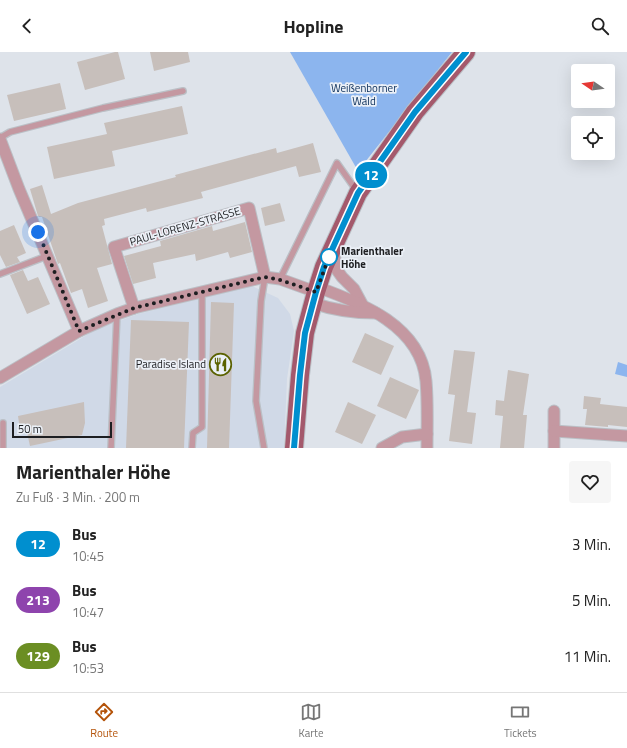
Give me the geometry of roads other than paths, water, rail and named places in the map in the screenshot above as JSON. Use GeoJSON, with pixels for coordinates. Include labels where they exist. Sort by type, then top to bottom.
{"type":"FeatureCollection","features":[{"type":"Feature","properties":{"kind":"main road"},"geometry":{"type":"LineString","coordinates":[[294,448],[305,333],[315,294],[333,248],[358,193],[415,112],[466,52]]}},
{"type":"Feature","properties":{"kind":"street"},"geometry":{"type":"LineString","coordinates":[[0,139],[79,331]]}},
{"type":"Feature","properties":{"kind":"street","name":"PAUL-LORENZ-STRASSE"},"geometry":{"type":"LineString","coordinates":[[134,308],[114,247],[249,208],[265,277]]}},
{"type":"Feature","properties":{"kind":"street"},"geometry":{"type":"LineString","coordinates":[[333,248],[337,270],[354,289],[362,304]]}},
{"type":"Feature","properties":{"kind":"street"},"geometry":{"type":"LineString","coordinates":[[0,378],[79,331],[117,314],[134,308],[265,277],[280,280],[315,294],[350,299],[362,304],[390,321],[403,333],[412,344],[421,360],[426,380],[427,448]]}},
{"type":"Feature","properties":{"kind":"street"},"geometry":{"type":"LineString","coordinates":[[315,294],[328,308],[358,313],[377,314]]}},
{"type":"Feature","properties":{"kind":"street"},"geometry":{"type":"LineString","coordinates":[[554,411],[554,448]]}},
{"type":"Feature","properties":{"kind":"street"},"geometry":{"type":"LineString","coordinates":[[554,431],[627,436]]}},
{"type":"Feature","properties":{"kind":"street"},"geometry":{"type":"LineString","coordinates":[[382,448],[402,437],[427,434]]}},
{"type":"Feature","properties":{"kind":"lane"},"geometry":{"type":"LineString","coordinates":[[0,139],[10,132],[103,108],[183,91]]}},
{"type":"Feature","properties":{"kind":"lane"},"geometry":{"type":"LineString","coordinates":[[280,280],[337,163],[358,193]]}},
{"type":"Feature","properties":{"kind":"lane"},"geometry":{"type":"LineString","coordinates":[[0,274],[47,256]]}},
{"type":"Feature","properties":{"kind":"lane"},"geometry":{"type":"LineString","coordinates":[[264,448],[256,401],[261,301],[265,277]]}},
{"type":"Feature","properties":{"kind":"lane"},"geometry":{"type":"LineString","coordinates":[[192,448],[193,433],[202,427],[202,292]]}},
{"type":"Feature","properties":{"kind":"lane"},"geometry":{"type":"LineString","coordinates":[[112,448],[117,314]]}},
{"type":"Feature","properties":{"kind":"lane"},"geometry":{"type":"LineString","coordinates":[[3,423],[3,448]]}},
{"type":"Feature","properties":{"kind":"place","name":"Marienthaler Höhe"},"geometry":{"type":"Point","coordinates":[329,257]}},
{"type":"Feature","properties":{"kind":"place","name":"Paradise Island"},"geometry":{"type":"Point","coordinates":[221,364]}},
{"type":"Feature","properties":{"kind":"park label","name":"Weißenborner Wald"},"geometry":{"type":"Point","coordinates":[364,94]}}]}
